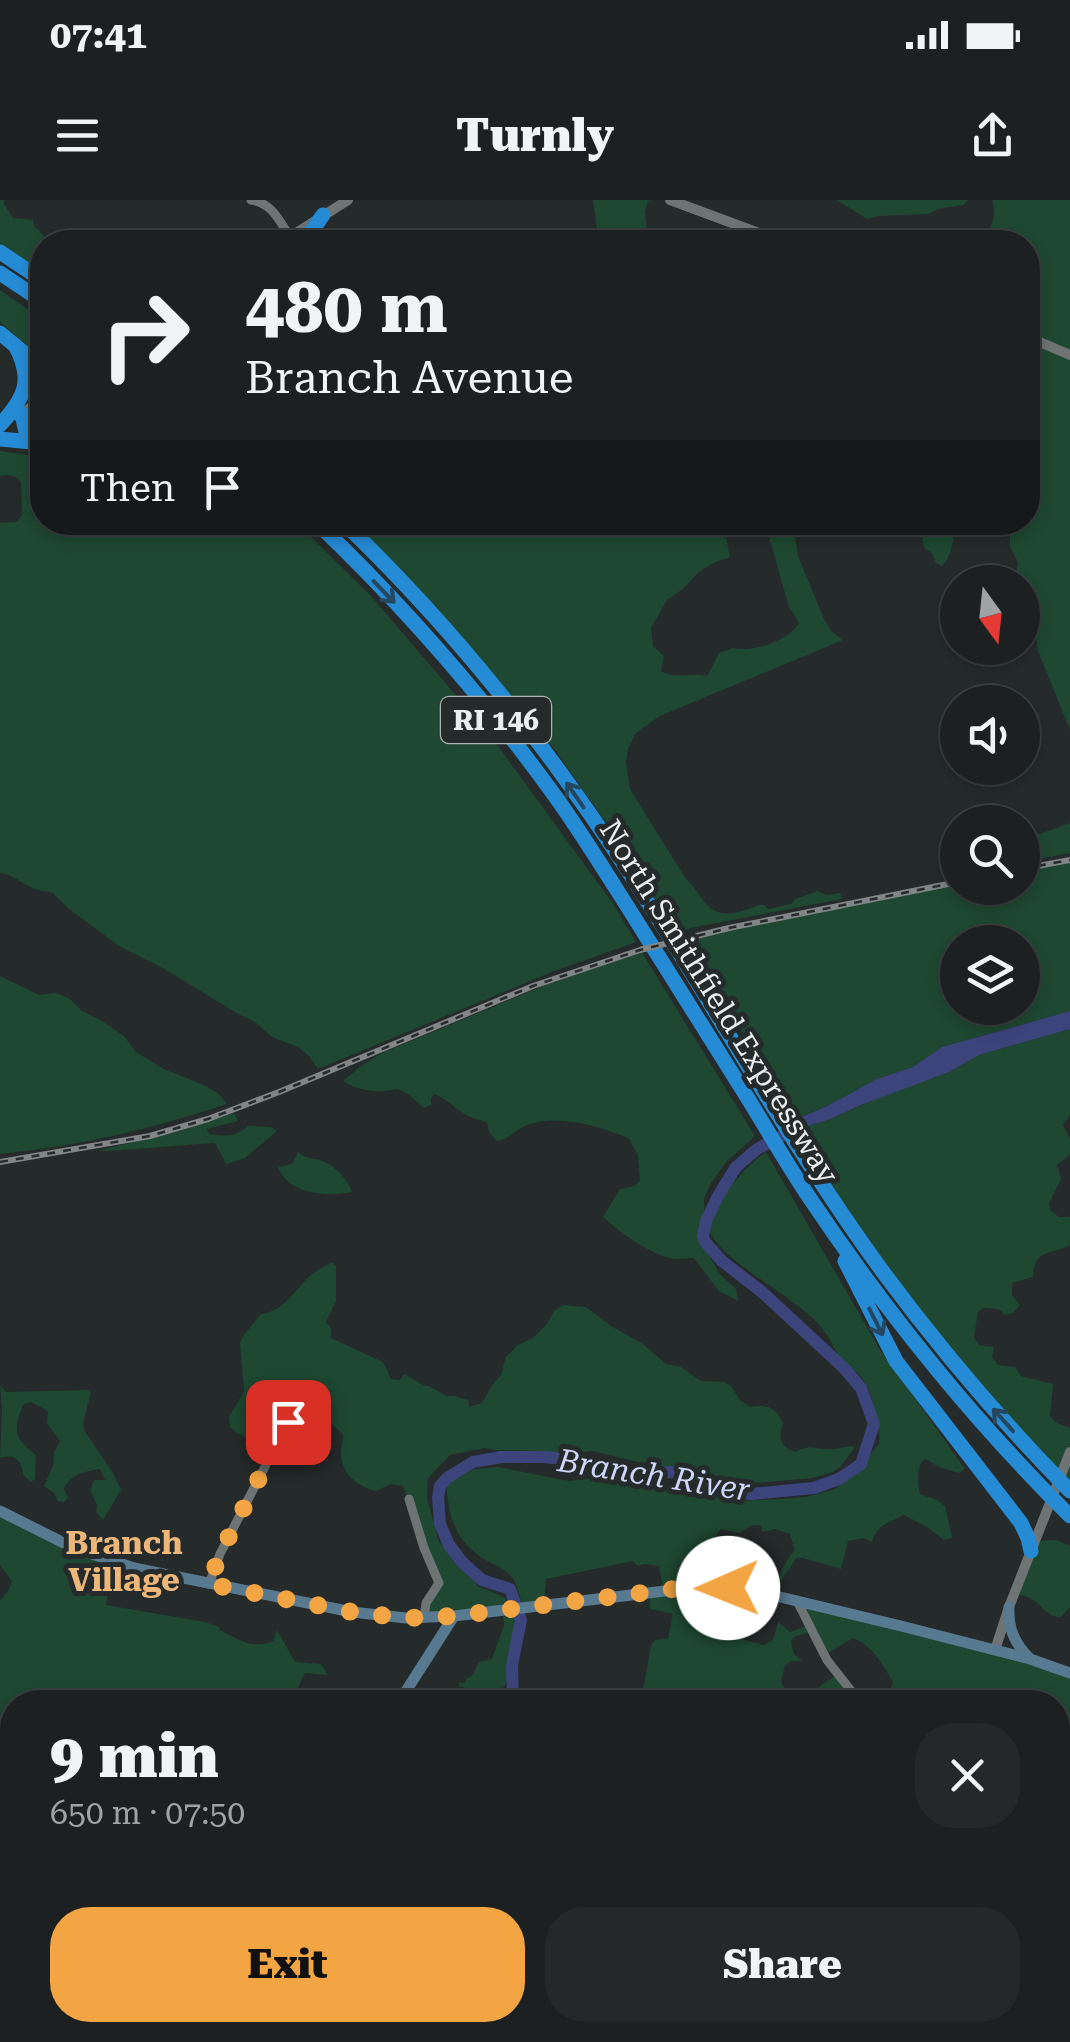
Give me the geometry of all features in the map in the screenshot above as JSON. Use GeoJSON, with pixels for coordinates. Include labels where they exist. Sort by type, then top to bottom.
{"type":"FeatureCollection","features":[{"type":"Feature","properties":{"kind":"highway"},"geometry":{"type":"LineString","coordinates":[[306,230],[323,216]]}},
{"type":"Feature","properties":{"kind":"highway"},"geometry":{"type":"LineString","coordinates":[[0,252],[30,272]]}},
{"type":"Feature","properties":{"kind":"highway"},"geometry":{"type":"LineString","coordinates":[[0,273],[30,293]]}},
{"type":"Feature","properties":{"kind":"highway"},"geometry":{"type":"LineString","coordinates":[[0,333],[30,358]]}},
{"type":"Feature","properties":{"kind":"highway"},"geometry":{"type":"LineString","coordinates":[[0,426],[24,394],[24,367],[16,346]]}},
{"type":"Feature","properties":{"kind":"highway"},"geometry":{"type":"LineString","coordinates":[[22,414],[30,431]]}},
{"type":"Feature","properties":{"kind":"highway"},"geometry":{"type":"LineString","coordinates":[[0,440],[30,442]]}},
{"type":"Feature","properties":{"kind":"highway","name":"North Smithfield Expressway"},"geometry":{"type":"LineString","coordinates":[[329,535],[419,627],[556,798],[834,1234],[984,1427],[1070,1516]]}},
{"type":"Feature","properties":{"kind":"highway","name":"North Smithfield Expressway"},"geometry":{"type":"LineString","coordinates":[[356,535],[445,631],[540,746],[630,874],[800,1150],[881,1269],[986,1402],[1070,1490]]}},
{"type":"Feature","properties":{"kind":"highway"},"geometry":{"type":"LineString","coordinates":[[834,1234],[896,1361],[1021,1524],[1030,1551]]}},
{"type":"Feature","properties":{"kind":"main road"},"geometry":{"type":"LineString","coordinates":[[0,1512],[98,1558],[352,1612],[424,1618],[454,1616],[705,1587],[758,1592],[1070,1672]]}},
{"type":"Feature","properties":{"kind":"main road"},"geometry":{"type":"LineString","coordinates":[[1009,1607],[1010,1628],[1030,1659]]}},
{"type":"Feature","properties":{"kind":"main road"},"geometry":{"type":"LineString","coordinates":[[408,1690],[454,1616]]}},
{"type":"Feature","properties":{"kind":"street"},"geometry":{"type":"LineString","coordinates":[[251,200],[265,203],[284,230]]}},
{"type":"Feature","properties":{"kind":"street"},"geometry":{"type":"LineString","coordinates":[[323,216],[348,200]]}},
{"type":"Feature","properties":{"kind":"street"},"geometry":{"type":"LineString","coordinates":[[670,200],[751,230]]}},
{"type":"Feature","properties":{"kind":"street"},"geometry":{"type":"LineString","coordinates":[[1040,342],[1070,354]]}},
{"type":"Feature","properties":{"kind":"street"},"geometry":{"type":"LineString","coordinates":[[0,426],[30,408]]}},
{"type":"Feature","properties":{"kind":"street"},"geometry":{"type":"LineString","coordinates":[[209,1584],[220,1554],[288,1422]]}},
{"type":"Feature","properties":{"kind":"street"},"geometry":{"type":"LineString","coordinates":[[994,1650],[1070,1452]]}},
{"type":"Feature","properties":{"kind":"street"},"geometry":{"type":"LineString","coordinates":[[408,1499],[439,1582],[426,1603],[424,1618]]}},
{"type":"Feature","properties":{"kind":"street"},"geometry":{"type":"LineString","coordinates":[[798,1603],[827,1660],[851,1690]]}},
{"type":"Feature","properties":{"kind":"green space"},"geometry":{"type":"Polygon","coordinates":[[[0,200],[4,200],[13,218],[33,220],[38,230],[30,230],[30,268],[0,249],[0,200]]]}},
{"type":"Feature","properties":{"kind":"green space"},"geometry":{"type":"Polygon","coordinates":[[[593,200],[649,200],[645,211],[647,230],[597,228],[593,200]]]}},
{"type":"Feature","properties":{"kind":"green space"},"geometry":{"type":"Polygon","coordinates":[[[837,200],[968,200],[963,205],[928,214],[867,219],[837,200]]]}},
{"type":"Feature","properties":{"kind":"green space"},"geometry":{"type":"Polygon","coordinates":[[[992,200],[1070,200],[1070,730],[1040,656],[1040,565],[1018,565],[1010,547],[1010,535],[1040,535],[1040,230],[990,230],[992,200]]]}},
{"type":"Feature","properties":{"kind":"green space"},"geometry":{"type":"Polygon","coordinates":[[[0,290],[30,311],[30,348],[0,322],[0,290]]]}},
{"type":"Feature","properties":{"kind":"green space"},"geometry":{"type":"Polygon","coordinates":[[[0,451],[30,455],[30,535],[309,535],[371,596],[490,735],[614,905],[636,942],[552,972],[318,1069],[298,1047],[272,1037],[255,1022],[119,946],[53,893],[0,873],[0,523],[16,522],[22,515],[21,482],[12,476],[0,476],[0,451]]]}},
{"type":"Feature","properties":{"kind":"green space"},"geometry":{"type":"Polygon","coordinates":[[[362,535],[725,535],[730,557],[698,573],[667,600],[651,628],[653,646],[664,656],[661,671],[707,676],[719,653],[770,644],[788,635],[799,623],[789,607],[768,535],[795,535],[798,556],[824,619],[843,640],[660,716],[636,733],[626,762],[630,789],[686,879],[714,910],[734,913],[759,905],[768,909],[791,904],[818,891],[826,895],[840,893],[842,899],[691,928],[678,935],[630,857],[556,751],[362,535]]]}},
{"type":"Feature","properties":{"kind":"green space"},"geometry":{"type":"Polygon","coordinates":[[[922,535],[955,535],[943,565],[936,563],[932,553],[924,548],[922,535]]]}},
{"type":"Feature","properties":{"kind":"green space"},"geometry":{"type":"Polygon","coordinates":[[[1070,823],[1070,853],[1040,859],[1040,834],[1070,823]]]}},
{"type":"Feature","properties":{"kind":"green space"},"geometry":{"type":"Polygon","coordinates":[[[1070,862],[1070,1011],[1040,1019],[1040,925],[940,925],[940,1025],[1020,1025],[942,1047],[913,1067],[877,1079],[793,1120],[721,995],[689,961],[680,944],[692,938],[940,888],[940,905],[1040,905],[1040,868],[1070,862]]]}},
{"type":"Feature","properties":{"kind":"green space"},"geometry":{"type":"Polygon","coordinates":[[[641,951],[755,1136],[727,1161],[711,1183],[704,1199],[705,1221],[699,1239],[720,1274],[736,1289],[738,1301],[719,1291],[694,1258],[672,1259],[651,1251],[603,1217],[620,1189],[640,1181],[638,1155],[628,1138],[590,1126],[550,1121],[525,1126],[497,1141],[487,1122],[464,1114],[435,1094],[431,1105],[424,1108],[397,1089],[370,1091],[343,1081],[382,1053],[555,981],[641,951]]]}},
{"type":"Feature","properties":{"kind":"green space"},"geometry":{"type":"Polygon","coordinates":[[[0,976],[39,995],[55,993],[69,998],[82,1011],[124,1036],[136,1052],[164,1069],[206,1086],[227,1104],[115,1135],[0,1154],[0,976]]]}},
{"type":"Feature","properties":{"kind":"green space"},"geometry":{"type":"Polygon","coordinates":[[[1070,1029],[1070,1115],[1063,1125],[1070,1139],[1070,1154],[1057,1165],[1061,1179],[1049,1203],[1051,1211],[1059,1217],[1070,1217],[1070,1245],[1044,1254],[1037,1261],[1033,1277],[1012,1283],[1012,1295],[1020,1305],[1013,1313],[1005,1315],[999,1309],[983,1308],[978,1312],[974,1337],[979,1345],[994,1347],[992,1357],[998,1365],[1015,1367],[1021,1376],[1053,1384],[1050,1416],[1070,1428],[1070,1491],[926,1317],[858,1227],[796,1133],[949,1072],[979,1055],[1070,1029]]]}},
{"type":"Feature","properties":{"kind":"green space"},"geometry":{"type":"Polygon","coordinates":[[[234,1113],[238,1121],[207,1129],[209,1134],[225,1136],[248,1126],[277,1131],[245,1158],[226,1164],[215,1143],[97,1151],[175,1132],[234,1113]]]}},
{"type":"Feature","properties":{"kind":"green space"},"geometry":{"type":"Polygon","coordinates":[[[298,1152],[332,1166],[352,1192],[320,1194],[291,1183],[278,1167],[292,1164],[298,1152]]]}},
{"type":"Feature","properties":{"kind":"green space"},"geometry":{"type":"Polygon","coordinates":[[[766,1152],[879,1348],[965,1469],[959,1473],[926,1459],[918,1473],[920,1494],[945,1506],[952,1538],[944,1540],[904,1515],[880,1528],[872,1542],[864,1538],[848,1541],[841,1569],[796,1558],[775,1595],[782,1571],[795,1550],[790,1534],[775,1529],[762,1532],[757,1525],[739,1533],[720,1529],[711,1553],[700,1560],[698,1584],[752,1591],[748,1610],[739,1616],[737,1631],[741,1639],[764,1645],[773,1640],[778,1622],[790,1632],[809,1625],[799,1601],[1070,1671],[1070,1690],[890,1690],[893,1682],[881,1662],[860,1641],[853,1638],[825,1655],[811,1632],[793,1637],[791,1642],[794,1654],[802,1661],[785,1665],[781,1682],[790,1690],[643,1690],[651,1645],[655,1640],[668,1639],[673,1614],[650,1609],[650,1590],[663,1588],[659,1566],[638,1566],[633,1561],[546,1579],[544,1603],[522,1604],[512,1578],[472,1550],[459,1534],[446,1482],[475,1469],[498,1467],[569,1481],[601,1477],[634,1487],[700,1489],[734,1501],[781,1499],[835,1489],[879,1444],[875,1410],[860,1376],[844,1363],[813,1318],[728,1255],[710,1233],[708,1223],[713,1213],[752,1163],[766,1152]]]}},
{"type":"Feature","properties":{"kind":"green space"},"geometry":{"type":"Polygon","coordinates":[[[332,1262],[336,1266],[336,1301],[326,1322],[331,1338],[383,1362],[391,1379],[400,1380],[404,1374],[446,1396],[468,1400],[469,1407],[482,1403],[501,1375],[506,1357],[533,1338],[554,1311],[563,1305],[586,1307],[666,1364],[681,1367],[701,1381],[724,1382],[750,1407],[774,1410],[783,1424],[783,1445],[790,1450],[855,1447],[833,1472],[813,1478],[732,1485],[697,1472],[673,1472],[657,1464],[593,1451],[563,1455],[484,1448],[450,1455],[428,1478],[427,1498],[439,1542],[478,1586],[504,1597],[518,1629],[512,1671],[504,1687],[472,1690],[459,1686],[459,1682],[464,1683],[472,1676],[479,1662],[492,1659],[504,1625],[502,1609],[428,1616],[427,1603],[439,1584],[403,1486],[391,1484],[376,1491],[356,1482],[346,1472],[341,1458],[343,1434],[330,1423],[306,1421],[301,1412],[284,1410],[275,1414],[264,1438],[246,1438],[230,1427],[229,1417],[244,1391],[240,1343],[243,1336],[261,1314],[283,1304],[311,1275],[332,1262]]]}},
{"type":"Feature","properties":{"kind":"green space"},"geometry":{"type":"Polygon","coordinates":[[[0,1385],[6,1392],[91,1392],[84,1430],[121,1490],[103,1520],[96,1512],[90,1490],[94,1480],[105,1480],[100,1469],[71,1479],[64,1488],[68,1498],[64,1502],[44,1486],[60,1441],[47,1423],[48,1411],[31,1402],[23,1405],[18,1421],[20,1439],[36,1455],[35,1479],[31,1482],[23,1475],[17,1459],[0,1458],[0,1385]]]}},
{"type":"Feature","properties":{"kind":"green space"},"geometry":{"type":"Polygon","coordinates":[[[0,1509],[103,1558],[99,1568],[111,1575],[106,1605],[205,1622],[252,1644],[273,1641],[277,1630],[295,1662],[321,1664],[328,1675],[305,1673],[298,1690],[0,1690],[0,1601],[12,1581],[0,1565],[0,1509]]]}},
{"type":"Feature","properties":{"kind":"green space"},"geometry":{"type":"Polygon","coordinates":[[[1057,1540],[1070,1546],[1070,1607],[1061,1617],[1015,1593],[1036,1541],[1057,1540]]]}},
{"type":"Feature","properties":{"kind":"green space"},"geometry":{"type":"Polygon","coordinates":[[[837,1675],[849,1690],[817,1690],[822,1684],[837,1675]]]}},
{"type":"Feature","properties":{"kind":"water"},"geometry":{"type":"Polygon","coordinates":[[[1070,1011],[1070,1029],[979,1055],[949,1072],[792,1135],[785,1124],[877,1079],[913,1067],[942,1047],[1020,1025],[1040,1025],[1040,1019],[1070,1011]]]}},
{"type":"Feature","properties":{"kind":"waterway","name":"Branch River"},"geometry":{"type":"LineString","coordinates":[[513,1690],[512,1665],[521,1620],[510,1589],[482,1580],[449,1545],[440,1524],[438,1497],[447,1478],[473,1462],[501,1457],[544,1457],[603,1466],[618,1474],[674,1472],[711,1488],[751,1494],[814,1488],[839,1479],[861,1464],[874,1424],[861,1388],[762,1292],[722,1261],[703,1236],[706,1221],[736,1167],[757,1149],[780,1137]]}},
{"type":"Feature","properties":{"kind":"railway"},"geometry":{"type":"LineString","coordinates":[[1040,866],[1070,860]]}},
{"type":"Feature","properties":{"kind":"railway"},"geometry":{"type":"LineString","coordinates":[[0,1162],[150,1136],[208,1119],[533,986],[640,950],[940,886]]}},
{"type":"Feature","properties":{"kind":"district","name":"Branch Village"},"geometry":{"type":"Point","coordinates":[124,1562]}},
{"type":"Feature","properties":{"kind":"route"},"geometry":{"type":"LineString","coordinates":[[288,1422],[220,1554],[209,1584],[352,1612],[406,1618],[454,1616],[682,1588],[728,1588]]}}]}
